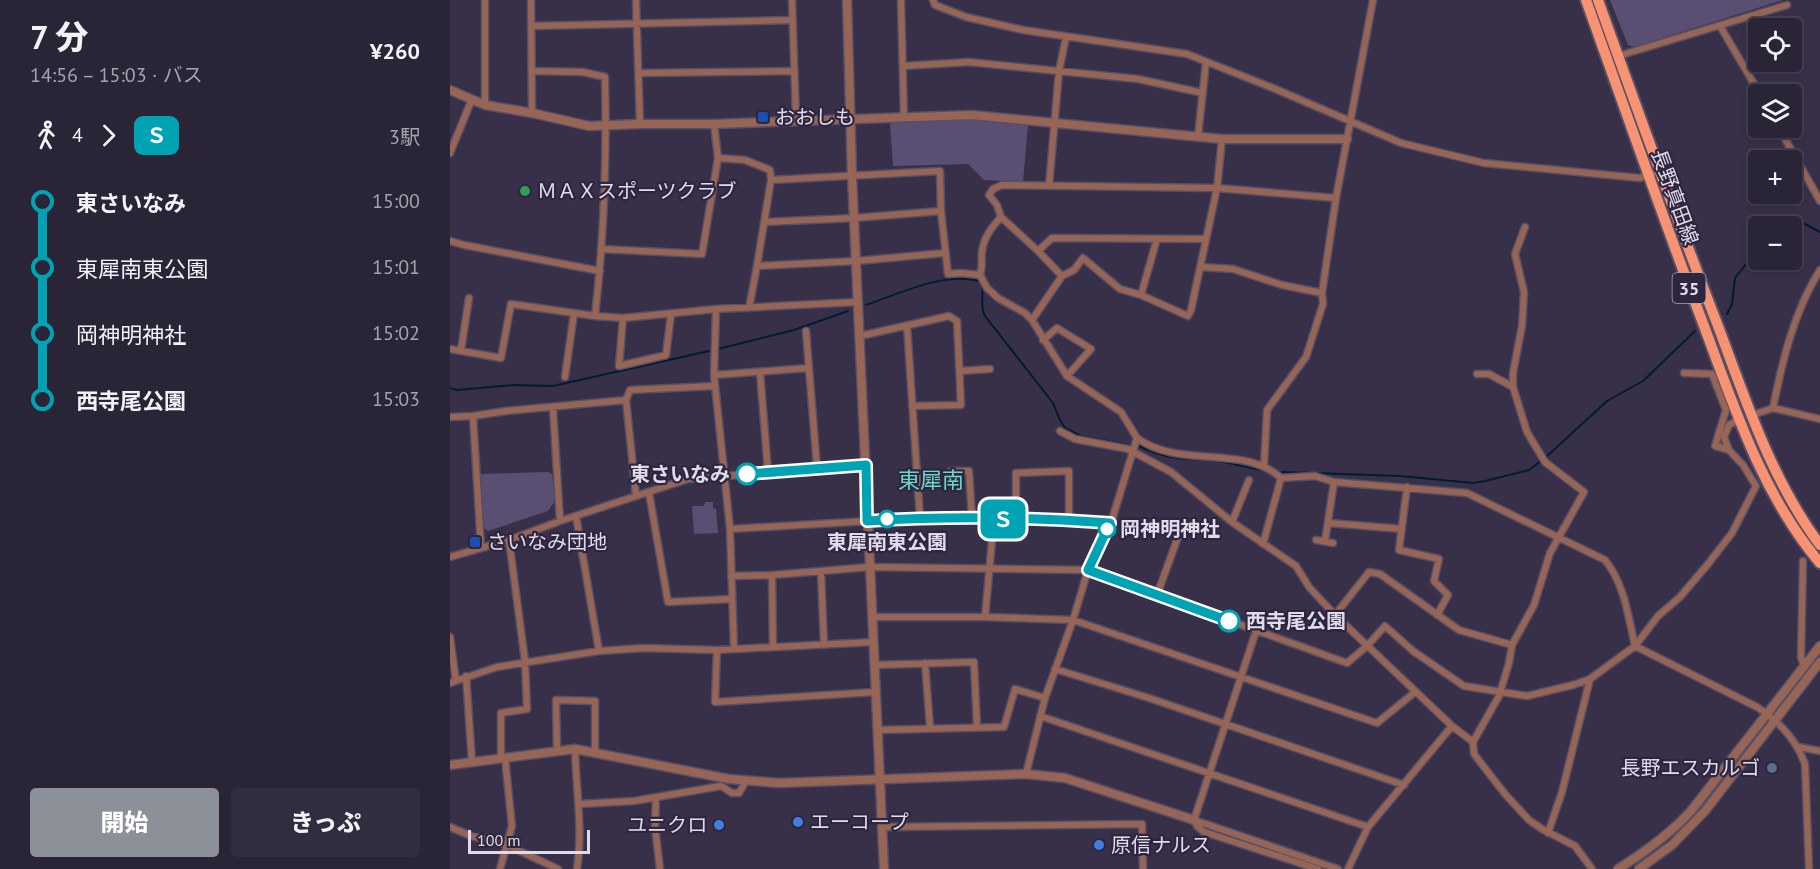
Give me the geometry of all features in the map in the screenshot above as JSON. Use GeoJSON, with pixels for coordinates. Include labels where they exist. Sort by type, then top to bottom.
{"type":"FeatureCollection","features":[{"type":"Feature","properties":{"kind":"main road","name":"長野真田線"},"geometry":{"type":"LineString","coordinates":[[1586,0],[1730,408],[1739,420],[1773,495],[1820,563]]}},
{"type":"Feature","properties":{"kind":"main road","name":"長野真田線"},"geometry":{"type":"LineString","coordinates":[[1598,0],[1659,171],[1766,451],[1789,498],[1820,544]]}},
{"type":"Feature","properties":{"kind":"street"},"geometry":{"type":"LineString","coordinates":[[485,0],[485,105]]}},
{"type":"Feature","properties":{"kind":"street"},"geometry":{"type":"LineString","coordinates":[[531,0],[532,113]]}},
{"type":"Feature","properties":{"kind":"street"},"geometry":{"type":"LineString","coordinates":[[636,0],[640,124]]}},
{"type":"Feature","properties":{"kind":"street"},"geometry":{"type":"LineString","coordinates":[[792,0],[796,120]]}},
{"type":"Feature","properties":{"kind":"street"},"geometry":{"type":"LineString","coordinates":[[847,0],[852,176],[884,869]]}},
{"type":"Feature","properties":{"kind":"street"},"geometry":{"type":"LineString","coordinates":[[902,0],[904,118]]}},
{"type":"Feature","properties":{"kind":"street"},"geometry":{"type":"LineString","coordinates":[[933,0],[935,5],[966,17],[1023,30],[1186,54],[1401,143],[1484,163],[1640,178],[1659,171]]}},
{"type":"Feature","properties":{"kind":"street"},"geometry":{"type":"LineString","coordinates":[[1264,466],[1267,410],[1306,357],[1323,304],[1322,292],[1336,198],[1373,0]]}},
{"type":"Feature","properties":{"kind":"street"},"geometry":{"type":"LineString","coordinates":[[1618,56],[1787,5]]}},
{"type":"Feature","properties":{"kind":"street"},"geometry":{"type":"LineString","coordinates":[[532,27],[792,20]]}},
{"type":"Feature","properties":{"kind":"street"},"geometry":{"type":"LineString","coordinates":[[1719,26],[1754,84]]}},
{"type":"Feature","properties":{"kind":"street"},"geometry":{"type":"LineString","coordinates":[[1049,186],[1059,71],[1066,37]]}},
{"type":"Feature","properties":{"kind":"street"},"geometry":{"type":"LineString","coordinates":[[903,66],[969,62],[1138,79],[1203,93]]}},
{"type":"Feature","properties":{"kind":"street"},"geometry":{"type":"LineString","coordinates":[[1198,136],[1206,62]]}},
{"type":"Feature","properties":{"kind":"street"},"geometry":{"type":"LineString","coordinates":[[532,71],[583,72],[605,77],[606,126],[601,249],[595,316]]}},
{"type":"Feature","properties":{"kind":"street"},"geometry":{"type":"LineString","coordinates":[[639,73],[794,71]]}},
{"type":"Feature","properties":{"kind":"street"},"geometry":{"type":"LineString","coordinates":[[450,90],[485,105],[532,113],[569,123],[606,126],[972,115],[1222,139],[1347,139]]}},
{"type":"Feature","properties":{"kind":"street"},"geometry":{"type":"LineString","coordinates":[[450,153],[472,99]]}},
{"type":"Feature","properties":{"kind":"street"},"geometry":{"type":"LineString","coordinates":[[601,249],[702,254],[718,158],[714,124]]}},
{"type":"Feature","properties":{"kind":"street"},"geometry":{"type":"LineString","coordinates":[[1785,138],[1820,201]]}},
{"type":"Feature","properties":{"kind":"street"},"geometry":{"type":"LineString","coordinates":[[1032,320],[1062,276],[1074,270],[1083,258],[1120,289],[1142,295],[1188,316],[1201,267],[1217,188],[1222,139]]}},
{"type":"Feature","properties":{"kind":"street"},"geometry":{"type":"LineString","coordinates":[[718,158],[745,160],[770,170],[771,180],[748,308]]}},
{"type":"Feature","properties":{"kind":"street"},"geometry":{"type":"LineString","coordinates":[[771,180],[940,171],[941,211],[948,274],[980,275]]}},
{"type":"Feature","properties":{"kind":"street"},"geometry":{"type":"LineString","coordinates":[[1062,276],[1001,217],[997,205],[989,195],[993,189],[1002,185],[1217,188],[1336,198]]}},
{"type":"Feature","properties":{"kind":"street"},"geometry":{"type":"LineString","coordinates":[[764,222],[941,211]]}},
{"type":"Feature","properties":{"kind":"street"},"geometry":{"type":"LineString","coordinates":[[1001,217],[986,237],[982,252],[983,267],[980,275],[987,288],[998,298],[1025,313],[1032,320],[1067,376],[1121,412],[1137,438],[1161,451],[1224,458],[1264,466],[1281,478],[1315,476],[1334,482],[1467,493],[1605,560],[1616,573],[1625,597],[1635,646]]}},
{"type":"Feature","properties":{"kind":"street"},"geometry":{"type":"LineString","coordinates":[[1526,226],[1515,254],[1524,292],[1522,326],[1513,373],[1513,387],[1527,432],[1543,459],[1584,492],[1550,553],[1534,605],[1512,645],[1500,692],[1473,742],[1474,754],[1529,820],[1548,833],[1575,846],[1592,869]]}},
{"type":"Feature","properties":{"kind":"street"},"geometry":{"type":"LineString","coordinates":[[1038,251],[1052,238],[1206,239]]}},
{"type":"Feature","properties":{"kind":"street"},"geometry":{"type":"LineString","coordinates":[[1142,295],[1157,239]]}},
{"type":"Feature","properties":{"kind":"street"},"geometry":{"type":"LineString","coordinates":[[450,241],[600,271]]}},
{"type":"Feature","properties":{"kind":"street"},"geometry":{"type":"LineString","coordinates":[[757,266],[856,261],[945,253]]}},
{"type":"Feature","properties":{"kind":"street"},"geometry":{"type":"LineString","coordinates":[[1201,267],[1233,269],[1282,285],[1322,292]]}},
{"type":"Feature","properties":{"kind":"street"},"geometry":{"type":"LineString","coordinates":[[1773,408],[1795,325],[1820,270]]}},
{"type":"Feature","properties":{"kind":"street"},"geometry":{"type":"LineString","coordinates":[[461,350],[469,298]]}},
{"type":"Feature","properties":{"kind":"street"},"geometry":{"type":"LineString","coordinates":[[450,349],[501,358],[511,304],[623,318],[716,309],[858,302]]}},
{"type":"Feature","properties":{"kind":"street"},"geometry":{"type":"LineString","coordinates":[[716,309],[714,375],[730,530],[734,649]]}},
{"type":"Feature","properties":{"kind":"street"},"geometry":{"type":"LineString","coordinates":[[565,377],[574,313]]}},
{"type":"Feature","properties":{"kind":"street"},"geometry":{"type":"LineString","coordinates":[[623,318],[619,366],[666,355],[671,314]]}},
{"type":"Feature","properties":{"kind":"street"},"geometry":{"type":"LineString","coordinates":[[860,336],[949,316],[957,321],[961,405],[912,406]]}},
{"type":"Feature","properties":{"kind":"street"},"geometry":{"type":"LineString","coordinates":[[907,326],[920,518]]}},
{"type":"Feature","properties":{"kind":"street"},"geometry":{"type":"LineString","coordinates":[[1043,340],[1057,328],[1091,349],[1067,376]]}},
{"type":"Feature","properties":{"kind":"street"},"geometry":{"type":"LineString","coordinates":[[806,331],[817,468]]}},
{"type":"Feature","properties":{"kind":"street"},"geometry":{"type":"LineString","coordinates":[[714,375],[808,368]]}},
{"type":"Feature","properties":{"kind":"street"},"geometry":{"type":"LineString","coordinates":[[960,371],[990,369]]}},
{"type":"Feature","properties":{"kind":"street"},"geometry":{"type":"LineString","coordinates":[[760,372],[768,472]]}},
{"type":"Feature","properties":{"kind":"street"},"geometry":{"type":"LineString","coordinates":[[1684,373],[1717,373]]}},
{"type":"Feature","properties":{"kind":"street"},"geometry":{"type":"LineString","coordinates":[[1477,374],[1489,374],[1513,387]]}},
{"type":"Feature","properties":{"kind":"street"},"geometry":{"type":"LineString","coordinates":[[636,496],[626,400],[630,390],[715,386]]}},
{"type":"Feature","properties":{"kind":"street"},"geometry":{"type":"LineString","coordinates":[[450,417],[626,400]]}},
{"type":"Feature","properties":{"kind":"street"},"geometry":{"type":"LineString","coordinates":[[553,408],[560,521]]}},
{"type":"Feature","properties":{"kind":"street"},"geometry":{"type":"LineString","coordinates":[[1729,450],[1715,446],[1730,408]]}},
{"type":"Feature","properties":{"kind":"street"},"geometry":{"type":"LineString","coordinates":[[1722,432],[1739,420],[1773,408],[1820,419]]}},
{"type":"Feature","properties":{"kind":"street"},"geometry":{"type":"LineString","coordinates":[[473,416],[481,548]]}},
{"type":"Feature","properties":{"kind":"street"},"geometry":{"type":"LineString","coordinates":[[1060,431],[1075,439],[1128,449],[1171,472],[1232,522],[1296,566],[1309,587],[1335,615],[1415,692],[1473,742]]}},
{"type":"Feature","properties":{"kind":"street"},"geometry":{"type":"LineString","coordinates":[[731,576],[870,567],[1088,570],[1347,663],[1385,626],[1413,651],[1464,686],[1527,696],[1573,686],[1590,679],[1635,646],[1658,616],[1680,597],[1726,540],[1756,486],[1743,465],[1729,450],[1722,432]]}},
{"type":"Feature","properties":{"kind":"street"},"geometry":{"type":"LineString","coordinates":[[1026,774],[1045,698],[1088,570],[1110,523],[1137,438]]}},
{"type":"Feature","properties":{"kind":"street"},"geometry":{"type":"LineString","coordinates":[[450,557],[509,540],[688,479],[866,465]]}},
{"type":"Feature","properties":{"kind":"street"},"geometry":{"type":"LineString","coordinates":[[951,471],[969,471],[972,518]]}},
{"type":"Feature","properties":{"kind":"street"},"geometry":{"type":"LineString","coordinates":[[1016,519],[1016,473],[1069,471],[1069,520]]}},
{"type":"Feature","properties":{"kind":"street"},"geometry":{"type":"LineString","coordinates":[[1263,544],[1281,478]]}},
{"type":"Feature","properties":{"kind":"street"},"geometry":{"type":"LineString","coordinates":[[1232,522],[1249,480]]}},
{"type":"Feature","properties":{"kind":"street"},"geometry":{"type":"LineString","coordinates":[[1316,540],[1329,542],[1334,482]]}},
{"type":"Feature","properties":{"kind":"street"},"geometry":{"type":"LineString","coordinates":[[1407,487],[1399,550],[1439,559],[1434,581],[1448,595],[1437,615]]}},
{"type":"Feature","properties":{"kind":"street"},"geometry":{"type":"LineString","coordinates":[[649,493],[669,602],[732,599]]}},
{"type":"Feature","properties":{"kind":"street"},"geometry":{"type":"LineString","coordinates":[[576,516],[599,651]]}},
{"type":"Feature","properties":{"kind":"street"},"geometry":{"type":"LineString","coordinates":[[730,530],[920,518],[1069,520],[1110,523]]}},
{"type":"Feature","properties":{"kind":"street"},"geometry":{"type":"LineString","coordinates":[[985,617],[994,519]]}},
{"type":"Feature","properties":{"kind":"street"},"geometry":{"type":"LineString","coordinates":[[1329,523],[1402,529]]}},
{"type":"Feature","properties":{"kind":"street"},"geometry":{"type":"LineString","coordinates":[[1157,595],[1178,537]]}},
{"type":"Feature","properties":{"kind":"street"},"geometry":{"type":"LineString","coordinates":[[500,869],[512,826],[503,759],[501,713],[527,709],[525,661],[509,540]]}},
{"type":"Feature","properties":{"kind":"street"},"geometry":{"type":"LineString","coordinates":[[1803,561],[1801,657],[1804,666]]}},
{"type":"Feature","properties":{"kind":"street"},"geometry":{"type":"LineString","coordinates":[[821,571],[824,645]]}},
{"type":"Feature","properties":{"kind":"street"},"geometry":{"type":"LineString","coordinates":[[1335,615],[1369,572],[1380,574],[1459,630],[1512,645]]}},
{"type":"Feature","properties":{"kind":"street"},"geometry":{"type":"LineString","coordinates":[[772,575],[773,647]]}},
{"type":"Feature","properties":{"kind":"street"},"geometry":{"type":"LineString","coordinates":[[872,617],[1073,620],[1377,723],[1415,692]]}},
{"type":"Feature","properties":{"kind":"street"},"geometry":{"type":"LineString","coordinates":[[1256,631],[1194,820],[1204,832],[1318,869]]}},
{"type":"Feature","properties":{"kind":"street"},"geometry":{"type":"LineString","coordinates":[[450,637],[453,682],[496,667],[599,651],[644,648],[717,650],[873,642]]}},
{"type":"Feature","properties":{"kind":"street"},"geometry":{"type":"LineString","coordinates":[[1635,646],[1767,713],[1799,747],[1805,764],[1809,869]]}},
{"type":"Feature","properties":{"kind":"street"},"geometry":{"type":"LineString","coordinates":[[1618,869],[1656,845],[1691,812],[1820,646]]}},
{"type":"Feature","properties":{"kind":"street"},"geometry":{"type":"LineString","coordinates":[[717,650],[715,702],[876,692]]}},
{"type":"Feature","properties":{"kind":"street"},"geometry":{"type":"LineString","coordinates":[[874,665],[974,662],[977,727]]}},
{"type":"Feature","properties":{"kind":"street"},"geometry":{"type":"LineString","coordinates":[[1639,869],[1689,830],[1820,662]]}},
{"type":"Feature","properties":{"kind":"street"},"geometry":{"type":"LineString","coordinates":[[925,663],[930,728]]}},
{"type":"Feature","properties":{"kind":"street"},"geometry":{"type":"LineString","coordinates":[[1055,669],[1149,698],[1404,785]]}},
{"type":"Feature","properties":{"kind":"street"},"geometry":{"type":"LineString","coordinates":[[466,676],[472,762]]}},
{"type":"Feature","properties":{"kind":"street"},"geometry":{"type":"LineString","coordinates":[[1548,833],[1562,792],[1590,679]]}},
{"type":"Feature","properties":{"kind":"street"},"geometry":{"type":"LineString","coordinates":[[878,730],[1004,727],[1015,689],[1045,698]]}},
{"type":"Feature","properties":{"kind":"street"},"geometry":{"type":"LineString","coordinates":[[557,750],[556,700],[595,701],[595,753]]}},
{"type":"Feature","properties":{"kind":"street"},"geometry":{"type":"LineString","coordinates":[[1040,716],[1368,827]]}},
{"type":"Feature","properties":{"kind":"street"},"geometry":{"type":"LineString","coordinates":[[1347,869],[1368,827],[1452,726]]}},
{"type":"Feature","properties":{"kind":"street"},"geometry":{"type":"LineString","coordinates":[[1799,747],[1820,751]]}},
{"type":"Feature","properties":{"kind":"street"},"geometry":{"type":"LineString","coordinates":[[450,765],[575,749],[729,780],[779,783],[1026,774],[1065,778],[1338,869]]}},
{"type":"Feature","properties":{"kind":"street"},"geometry":{"type":"LineString","coordinates":[[575,749],[580,849],[577,869]]}},
{"type":"Feature","properties":{"kind":"street"},"geometry":{"type":"LineString","coordinates":[[579,804],[634,801],[721,786],[732,793],[739,793],[746,781]]}},
{"type":"Feature","properties":{"kind":"street"},"geometry":{"type":"LineString","coordinates":[[656,798],[655,826],[660,869]]}},
{"type":"Feature","properties":{"kind":"street"},"geometry":{"type":"LineString","coordinates":[[882,827],[1142,824],[1143,869]]}},
{"type":"Feature","properties":{"kind":"street"},"geometry":{"type":"LineString","coordinates":[[450,827],[471,836],[507,845],[558,869]]}},
{"type":"Feature","properties":{"kind":"shaded area"},"geometry":{"type":"Polygon","coordinates":[[[1610,0],[1783,0],[1634,47],[1628,45],[1610,0]]]}},
{"type":"Feature","properties":{"kind":"shaded area"},"geometry":{"type":"Polygon","coordinates":[[[979,119],[1028,125],[1023,182],[984,180],[968,164],[893,166],[890,123],[979,119]]]}},
{"type":"Feature","properties":{"kind":"shaded area"},"geometry":{"type":"Polygon","coordinates":[[[548,472],[552,474],[555,501],[548,511],[488,531],[483,527],[481,474],[548,472]]]}},
{"type":"Feature","properties":{"kind":"shaded area"},"geometry":{"type":"Polygon","coordinates":[[[705,502],[713,502],[713,508],[716,509],[718,533],[694,534],[692,506],[704,506],[705,502]]]}},
{"type":"Feature","properties":{"kind":"waterway"},"geometry":{"type":"LineString","coordinates":[[1802,222],[1820,232]]}},
{"type":"Feature","properties":{"kind":"waterway"},"geometry":{"type":"LineString","coordinates":[[1727,314],[1732,304],[1735,278],[1748,262]]}},
{"type":"Feature","properties":{"kind":"waterway"},"geometry":{"type":"LineString","coordinates":[[866,305],[939,281],[968,279],[981,282],[982,308],[985,316],[1053,403],[1065,428],[1081,436],[1128,445]]}},
{"type":"Feature","properties":{"kind":"waterway"},"geometry":{"type":"LineString","coordinates":[[718,349],[794,330],[848,311]]}},
{"type":"Feature","properties":{"kind":"waterway"},"geometry":{"type":"LineString","coordinates":[[1282,472],[1401,476],[1473,483],[1529,470],[1607,401],[1643,381],[1695,331]]}},
{"type":"Feature","properties":{"kind":"waterway"},"geometry":{"type":"LineString","coordinates":[[450,388],[457,390],[514,385],[553,386],[709,351]]}},
{"type":"Feature","properties":{"kind":"waterway"},"geometry":{"type":"LineString","coordinates":[[1139,446],[1169,457],[1223,462],[1268,471]]}},
{"type":"Feature","properties":{"kind":"bus line","name":"Ｓ"},"geometry":{"type":"LineString","coordinates":[[747,474],[866,465],[867,521],[972,518],[1110,523],[1088,570],[1229,621]]}},
{"type":"Feature","properties":{"kind":"place","name":"おおしも"},"geometry":{"type":"Point","coordinates":[763,117]}},
{"type":"Feature","properties":{"kind":"place","name":"ＭＡＸスポーツクラブ"},"geometry":{"type":"Point","coordinates":[525,191]}},
{"type":"Feature","properties":{"kind":"place","name":"東さいなみ"},"geometry":{"type":"Point","coordinates":[747,474]}},
{"type":"Feature","properties":{"kind":"place","name":"東犀南東公園"},"geometry":{"type":"Point","coordinates":[887,519]}},
{"type":"Feature","properties":{"kind":"place","name":"岡神明神社"},"geometry":{"type":"Point","coordinates":[1107,529]}},
{"type":"Feature","properties":{"kind":"place","name":"さいなみ団地"},"geometry":{"type":"Point","coordinates":[475,542]}},
{"type":"Feature","properties":{"kind":"place","name":"西寺尾公園"},"geometry":{"type":"Point","coordinates":[1229,621]}},
{"type":"Feature","properties":{"kind":"place","name":"長野エスカルゴ"},"geometry":{"type":"Point","coordinates":[1772,768]}},
{"type":"Feature","properties":{"kind":"place","name":"エーコープ"},"geometry":{"type":"Point","coordinates":[798,822]}},
{"type":"Feature","properties":{"kind":"place","name":"ユニクロ"},"geometry":{"type":"Point","coordinates":[719,825]}},
{"type":"Feature","properties":{"kind":"place","name":"原信ナルス"},"geometry":{"type":"Point","coordinates":[1099,845]}},
{"type":"Feature","properties":{"kind":"district","name":"東犀南"},"geometry":{"type":"Point","coordinates":[931,480]}}]}
